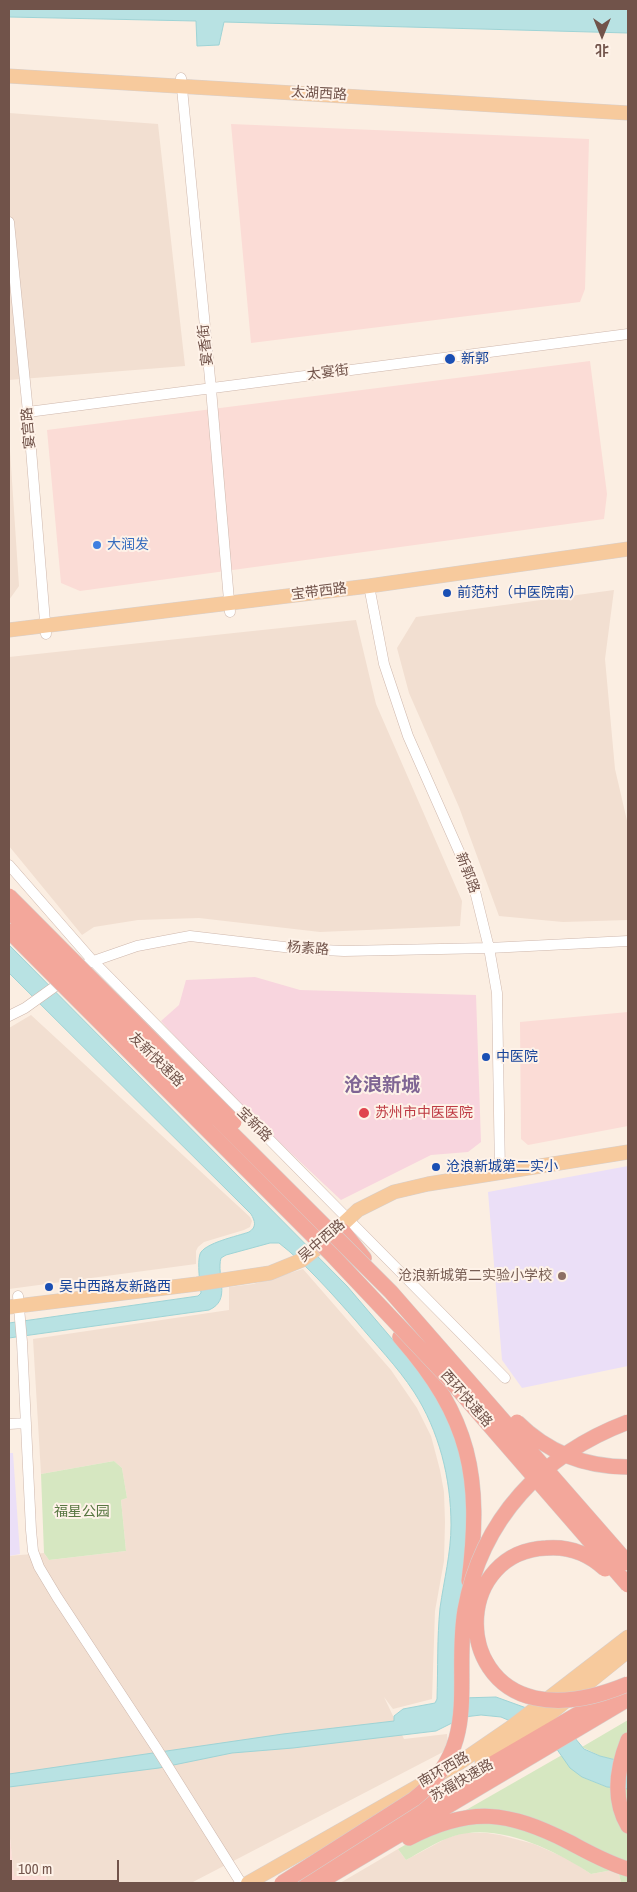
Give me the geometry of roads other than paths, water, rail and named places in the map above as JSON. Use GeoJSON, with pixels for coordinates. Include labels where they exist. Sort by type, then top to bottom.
{"type":"FeatureCollection","features":[{"type":"Feature","properties":{"kind":"highway"},"geometry":{"type":"LineString","coordinates":[[9,896],[343,1221],[400,1293],[497,1402]]}},
{"type":"Feature","properties":{"kind":"highway","name":"友新快速路"},"geometry":{"type":"LineString","coordinates":[[9,911],[301,1214]]}},
{"type":"Feature","properties":{"kind":"highway","name":"友新快速路"},"geometry":{"type":"LineString","coordinates":[[9,931],[301,1214]]}},
{"type":"Feature","properties":{"kind":"highway","name":"西环快速路"},"geometry":{"type":"LineString","coordinates":[[301,1214],[332,1254],[450,1380],[628,1585]]}},
{"type":"Feature","properties":{"kind":"highway","name":"西环快速路"},"geometry":{"type":"LineString","coordinates":[[301,1214],[391,1292],[628,1563]]}},
{"type":"Feature","properties":{"kind":"highway"},"geometry":{"type":"LineString","coordinates":[[343,1221],[391,1292]]}},
{"type":"Feature","properties":{"kind":"highway"},"geometry":{"type":"LineString","coordinates":[[282,1883],[414,1799],[429,1787],[452,1752],[460,1721],[463,1698],[465,1610],[473,1546],[474,1502],[470,1465],[459,1429],[440,1389],[332,1254]]}},
{"type":"Feature","properties":{"kind":"highway"},"geometry":{"type":"LineString","coordinates":[[461,1371],[532,1436],[554,1451],[593,1464],[628,1467]]}},
{"type":"Feature","properties":{"kind":"highway"},"geometry":{"type":"LineString","coordinates":[[465,1610],[476,1572],[490,1540],[500,1519],[520,1494],[543,1471],[574,1448],[628,1422]]}},
{"type":"Feature","properties":{"kind":"highway"},"geometry":{"type":"LineString","coordinates":[[628,1592],[595,1560],[584,1554],[564,1548],[534,1549],[512,1558],[497,1570],[488,1581],[480,1597],[475,1620],[478,1643],[493,1671],[507,1685],[530,1697],[577,1700],[628,1684]]}},
{"type":"Feature","properties":{"kind":"highway","name":"苏福快速路"},"geometry":{"type":"LineString","coordinates":[[299,1883],[413,1810],[628,1684]]}},
{"type":"Feature","properties":{"kind":"highway","name":"苏福快速路"},"geometry":{"type":"LineString","coordinates":[[318,1883],[628,1699]]}},
{"type":"Feature","properties":{"kind":"highway"},"geometry":{"type":"LineString","coordinates":[[628,1740],[620,1766],[618,1788],[620,1806],[628,1826]]}},
{"type":"Feature","properties":{"kind":"highway"},"geometry":{"type":"LineString","coordinates":[[332,1883],[405,1840],[432,1827],[456,1819],[479,1816],[502,1817],[530,1824],[628,1869]]}},
{"type":"Feature","properties":{"kind":"main road","name":"太湖西路"},"geometry":{"type":"LineString","coordinates":[[9,68],[628,113]]}},
{"type":"Feature","properties":{"kind":"main road","name":"太湖西路"},"geometry":{"type":"LineString","coordinates":[[9,76],[181,82],[628,104]]}},
{"type":"Feature","properties":{"kind":"main road","name":"宝带西路"},"geometry":{"type":"LineString","coordinates":[[370,590],[628,549]]}},
{"type":"Feature","properties":{"kind":"main road","name":"宝带西路"},"geometry":{"type":"LineString","coordinates":[[9,638],[45,630],[628,558]]}},
{"type":"Feature","properties":{"kind":"main road","name":"宝带西路"},"geometry":{"type":"LineString","coordinates":[[9,630],[45,630]]}},
{"type":"Feature","properties":{"kind":"main road","name":"吴中西路"},"geometry":{"type":"LineString","coordinates":[[500,1169],[628,1143]]}},
{"type":"Feature","properties":{"kind":"main road","name":"吴中西路"},"geometry":{"type":"LineString","coordinates":[[15,1305],[227,1275],[257,1266],[291,1260],[313,1246],[343,1221],[363,1197],[398,1182],[426,1176],[500,1169],[628,1152]]}},
{"type":"Feature","properties":{"kind":"main road","name":"南环西路"},"geometry":{"type":"LineString","coordinates":[[248,1883],[459,1763],[510,1728],[628,1637]]}},
{"type":"Feature","properties":{"kind":"main road","name":"南环西路"},"geometry":{"type":"LineString","coordinates":[[275,1883],[372,1825],[464,1774],[526,1734],[628,1651]]}},
{"type":"Feature","properties":{"kind":"street","name":"宴香街"},"geometry":{"type":"LineString","coordinates":[[181,82],[211,389],[229,608]]}},
{"type":"Feature","properties":{"kind":"street","name":"宴宫路"},"geometry":{"type":"LineString","coordinates":[[9,222],[28,412],[45,630]]}},
{"type":"Feature","properties":{"kind":"street","name":"太宴街"},"geometry":{"type":"LineString","coordinates":[[28,412],[628,334]]}},
{"type":"Feature","properties":{"kind":"street","name":"新郭路"},"geometry":{"type":"LineString","coordinates":[[370,590],[384,664],[408,736],[473,883],[490,948],[496,993],[500,1169]]}},
{"type":"Feature","properties":{"kind":"street","name":"宝新路"},"geometry":{"type":"LineString","coordinates":[[9,865],[92,960],[343,1221],[505,1378]]}},
{"type":"Feature","properties":{"kind":"street","name":"杨素路"},"geometry":{"type":"LineString","coordinates":[[9,1016],[25,1008],[92,960],[137,946],[190,936],[323,951],[490,948],[628,941]]}},
{"type":"Feature","properties":{"kind":"street"},"geometry":{"type":"LineString","coordinates":[[15,1305],[22,1342],[33,1551],[39,1567],[241,1883]]}},
{"type":"Feature","properties":{"kind":"street"},"geometry":{"type":"LineString","coordinates":[[9,1424],[26,1422]]}},
{"type":"Feature","properties":{"kind":"water"},"geometry":{"type":"Polygon","coordinates":[[[9,9],[628,9],[628,33],[224,22],[219,45],[197,46],[196,21],[9,17],[9,9]]]}},
{"type":"Feature","properties":{"kind":"water"},"geometry":{"type":"Polygon","coordinates":[[[9,945],[347,1286],[427,1380],[448,1415],[468,1482],[461,1698],[496,1697],[554,1718],[565,1726],[584,1749],[600,1756],[628,1763],[628,1789],[607,1787],[582,1777],[570,1768],[556,1748],[536,1732],[501,1717],[481,1715],[464,1717],[436,1731],[293,1748],[232,1753],[159,1768],[9,1787],[9,1774],[283,1734],[394,1721],[394,1716],[403,1709],[435,1703],[437,1699],[440,1608],[449,1556],[451,1525],[449,1490],[442,1456],[423,1407],[414,1392],[393,1364],[338,1301],[309,1270],[279,1243],[270,1243],[221,1258],[222,1294],[216,1306],[209,1310],[9,1338],[9,1323],[198,1296],[201,1293],[200,1254],[214,1243],[249,1232],[253,1228],[254,1219],[9,973],[9,945]]]}},
{"type":"Feature","properties":{"kind":"place","name":"新郭"},"geometry":{"type":"Point","coordinates":[450,359]}},
{"type":"Feature","properties":{"kind":"place","name":"大润发"},"geometry":{"type":"Point","coordinates":[97,545]}},
{"type":"Feature","properties":{"kind":"place","name":"前范村（中医院南）"},"geometry":{"type":"Point","coordinates":[447,593]}},
{"type":"Feature","properties":{"kind":"place","name":"中医院"},"geometry":{"type":"Point","coordinates":[486,1057]}},
{"type":"Feature","properties":{"kind":"place","name":"苏州市中医医院"},"geometry":{"type":"Point","coordinates":[364,1113]}},
{"type":"Feature","properties":{"kind":"place","name":"沧浪新城第二实小"},"geometry":{"type":"Point","coordinates":[436,1167]}},
{"type":"Feature","properties":{"kind":"place","name":"沧浪新城第二实验小学校"},"geometry":{"type":"Point","coordinates":[562,1276]}},
{"type":"Feature","properties":{"kind":"place","name":"吴中西路友新路西"},"geometry":{"type":"Point","coordinates":[49,1287]}},
{"type":"Feature","properties":{"kind":"district","name":"沧浪新城"},"geometry":{"type":"Point","coordinates":[382,1086]}},
{"type":"Feature","properties":{"kind":"park label","name":"福星公园"},"geometry":{"type":"Point","coordinates":[82,1512]}}]}
